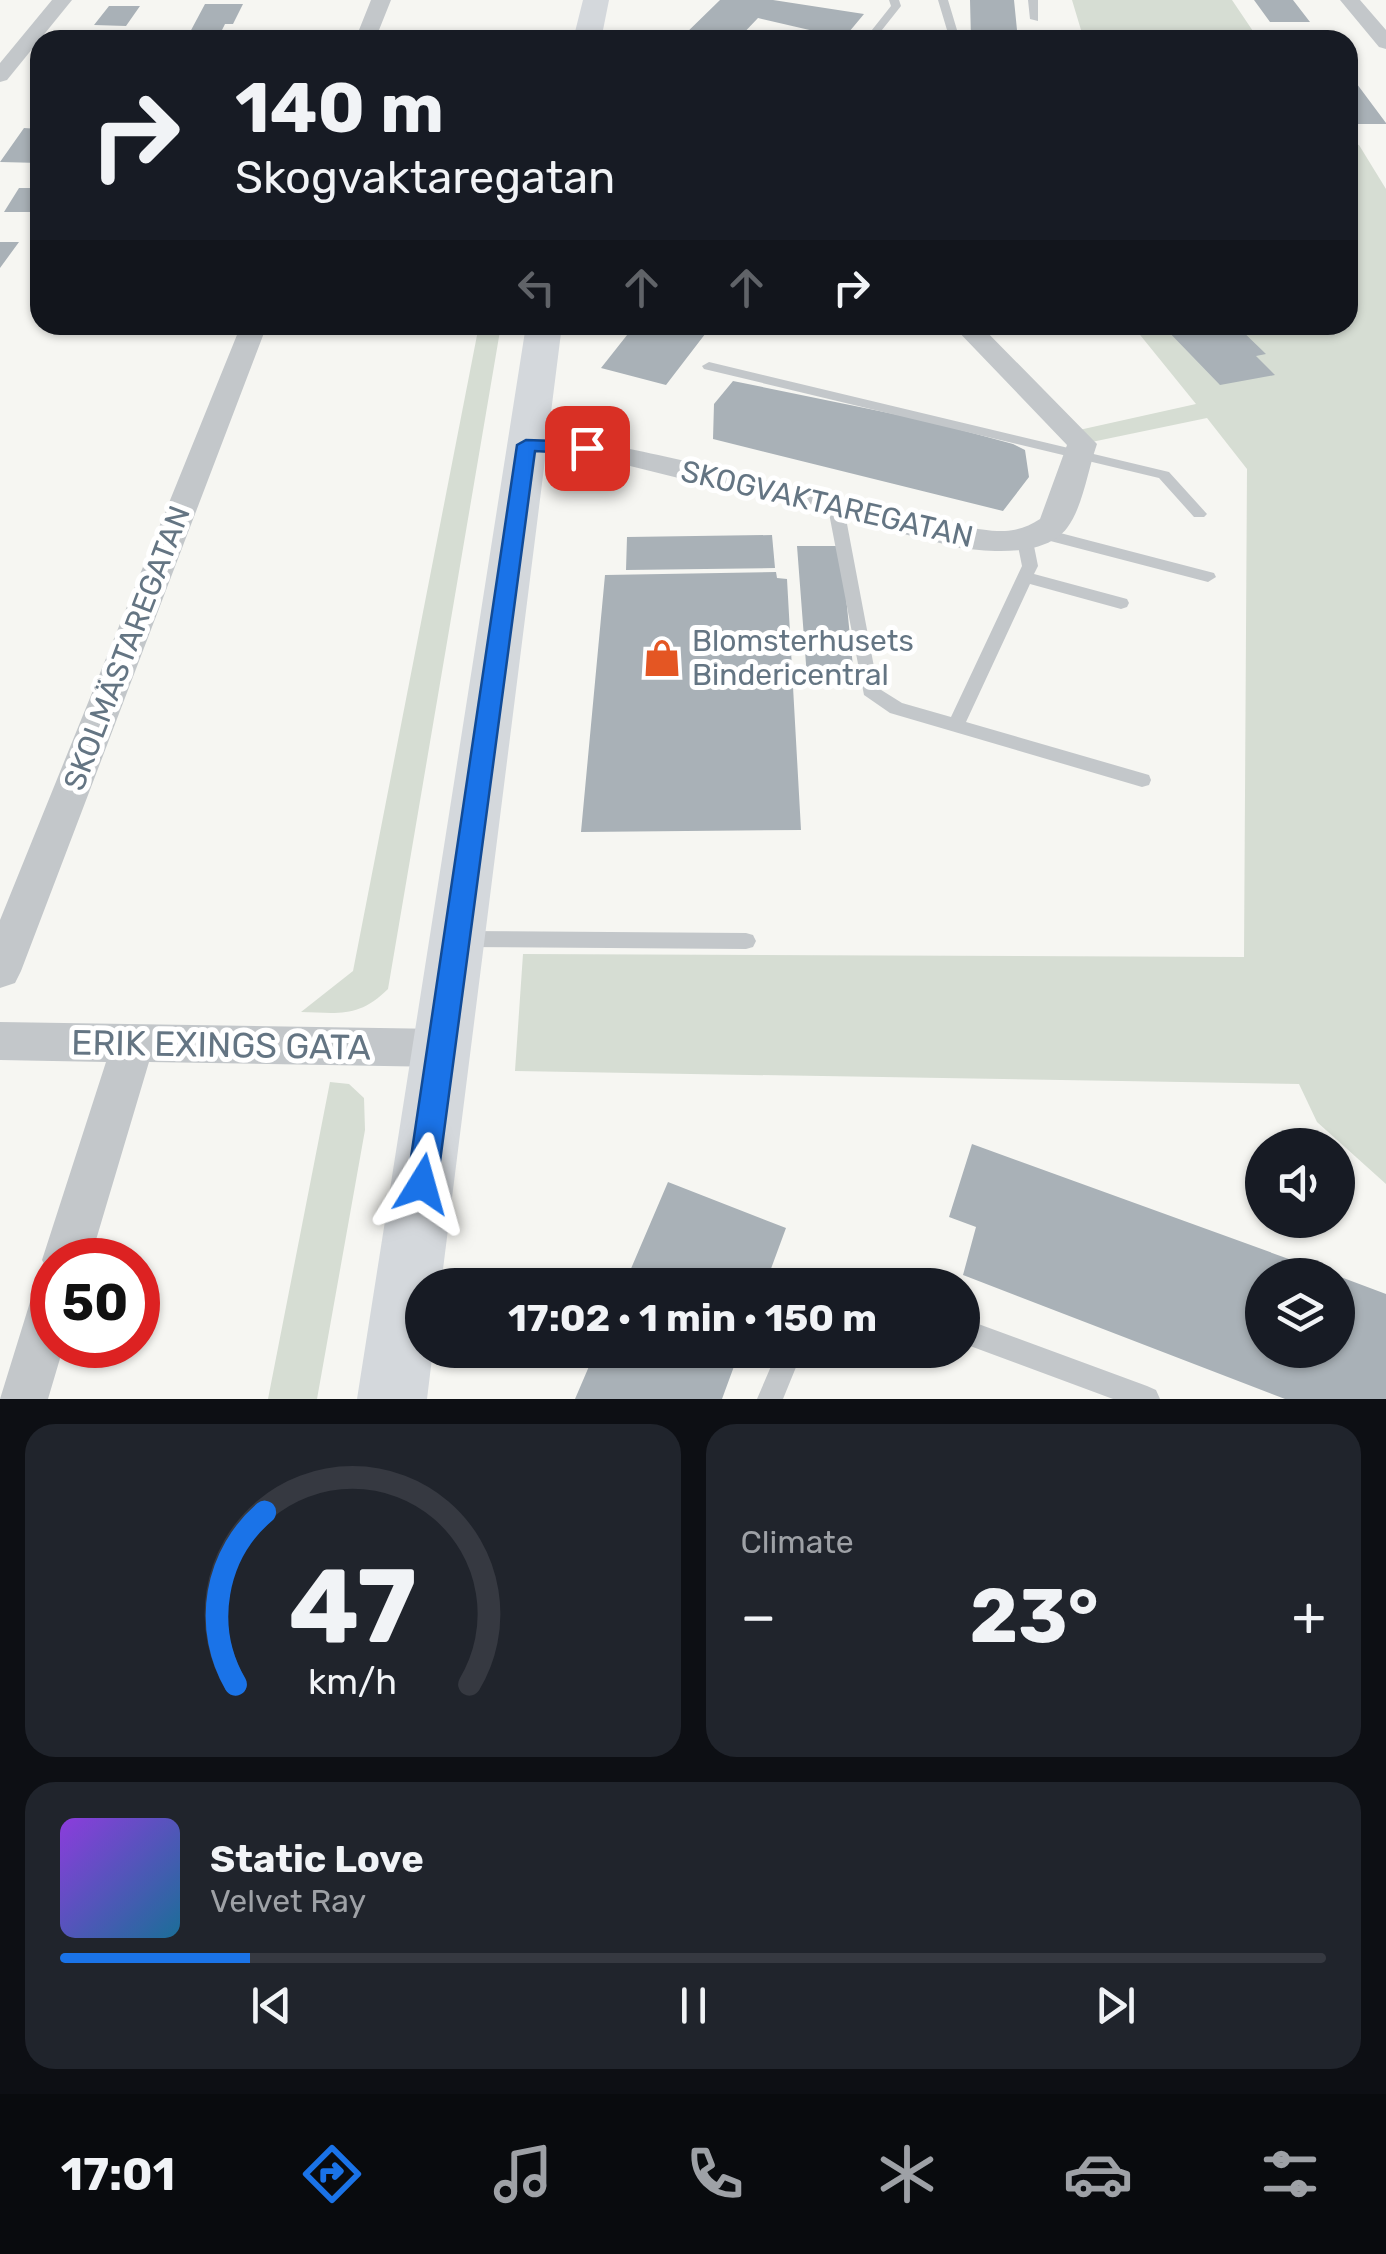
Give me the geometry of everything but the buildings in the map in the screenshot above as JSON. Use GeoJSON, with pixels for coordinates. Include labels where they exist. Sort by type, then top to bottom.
{"type":"FeatureCollection","features":[{"type":"Feature","properties":{"kind":"main road"},"geometry":{"type":"LineString","coordinates":[[589,30],[596,0]]}},
{"type":"Feature","properties":{"kind":"main road"},"geometry":{"type":"LineString","coordinates":[[392,1399],[542,335]]}},
{"type":"Feature","properties":{"kind":"street"},"geometry":{"type":"LineString","coordinates":[[38,30],[62,0]]}},
{"type":"Feature","properties":{"kind":"street"},"geometry":{"type":"LineString","coordinates":[[370,30],[381,0]]}},
{"type":"Feature","properties":{"kind":"street"},"geometry":{"type":"LineString","coordinates":[[1350,0],[1386,43]]}},
{"type":"Feature","properties":{"kind":"street"},"geometry":{"type":"LineString","coordinates":[[0,76],[30,39]]}},
{"type":"Feature","properties":{"kind":"street","name":"SKOLMÄSTAREGATAN"},"geometry":{"type":"LineString","coordinates":[[0,971],[250,335]]}},
{"type":"Feature","properties":{"kind":"street"},"geometry":{"type":"LineString","coordinates":[[976,335],[1082,444],[1054,524],[1033,537]]}},
{"type":"Feature","properties":{"kind":"street","name":"SKOGVAKTAREGATAN"},"geometry":{"type":"LineString","coordinates":[[526,445],[587,448],[960,538],[1001,544],[1033,537]]}},
{"type":"Feature","properties":{"kind":"street","name":"ERIK EXINGS GATA"},"geometry":{"type":"LineString","coordinates":[[0,1041],[442,1048]]}},
{"type":"Feature","properties":{"kind":"street"},"geometry":{"type":"LineString","coordinates":[[73,1238],[133,1044]]}},
{"type":"Feature","properties":{"kind":"street"},"geometry":{"type":"LineString","coordinates":[[23,1399],[32,1368]]}},
{"type":"Feature","properties":{"kind":"lane"},"geometry":{"type":"LineString","coordinates":[[876,30],[896,6],[894,0]]}},
{"type":"Feature","properties":{"kind":"lane"},"geometry":{"type":"LineString","coordinates":[[942,0],[952,30]]}},
{"type":"Feature","properties":{"kind":"lane"},"geometry":{"type":"LineString","coordinates":[[1033,0],[1036,19]]}},
{"type":"Feature","properties":{"kind":"lane"},"geometry":{"type":"LineString","coordinates":[[708,366],[1164,476],[1199,514]]}},
{"type":"Feature","properties":{"kind":"lane"},"geometry":{"type":"LineString","coordinates":[[836,508],[870,691],[896,708],[1142,780]]}},
{"type":"Feature","properties":{"kind":"lane"},"geometry":{"type":"LineString","coordinates":[[956,725],[1030,566],[1033,537],[1208,577]]}},
{"type":"Feature","properties":{"kind":"lane"},"geometry":{"type":"LineString","coordinates":[[1024,578],[1120,603]]}},
{"type":"Feature","properties":{"kind":"lane"},"geometry":{"type":"LineString","coordinates":[[455,938],[746,941]]}},
{"type":"Feature","properties":{"kind":"lane"},"geometry":{"type":"LineString","coordinates":[[980,1337],[1146,1399]]}},
{"type":"Feature","properties":{"kind":"lane"},"geometry":{"type":"LineString","coordinates":[[770,1399],[783,1368]]}},
{"type":"Feature","properties":{"kind":"shaded area"},"geometry":{"type":"Polygon","coordinates":[[[1072,0],[1232,0],[1252,30],[1081,30],[1072,0]]]}},
{"type":"Feature","properties":{"kind":"shaded area"},"geometry":{"type":"Polygon","coordinates":[[[1359,145],[1386,189],[1386,1184],[1355,1156],[1355,1128],[1324,1128],[1299,1084],[515,1071],[523,954],[1244,957],[1247,469],[1207,418],[1082,444],[1070,432],[1196,404],[1140,335],[1358,335],[1359,145]]]}},
{"type":"Feature","properties":{"kind":"shaded area"},"geometry":{"type":"Polygon","coordinates":[[[477,335],[499,335],[388,989],[358,1009],[301,1012],[353,971],[477,335]]]}},
{"type":"Feature","properties":{"kind":"shaded area"},"geometry":{"type":"Polygon","coordinates":[[[330,1082],[349,1084],[364,1098],[365,1130],[317,1399],[268,1399],[330,1082]]]}},
{"type":"Feature","properties":{"kind":"place","name":"Blomsterhusets Bindericentral"},"geometry":{"type":"Point","coordinates":[662,658]}},
{"type":"Feature","properties":{"kind":"route"},"geometry":{"type":"LineString","coordinates":[[422,1184],[526,445],[587,448]]}}]}
